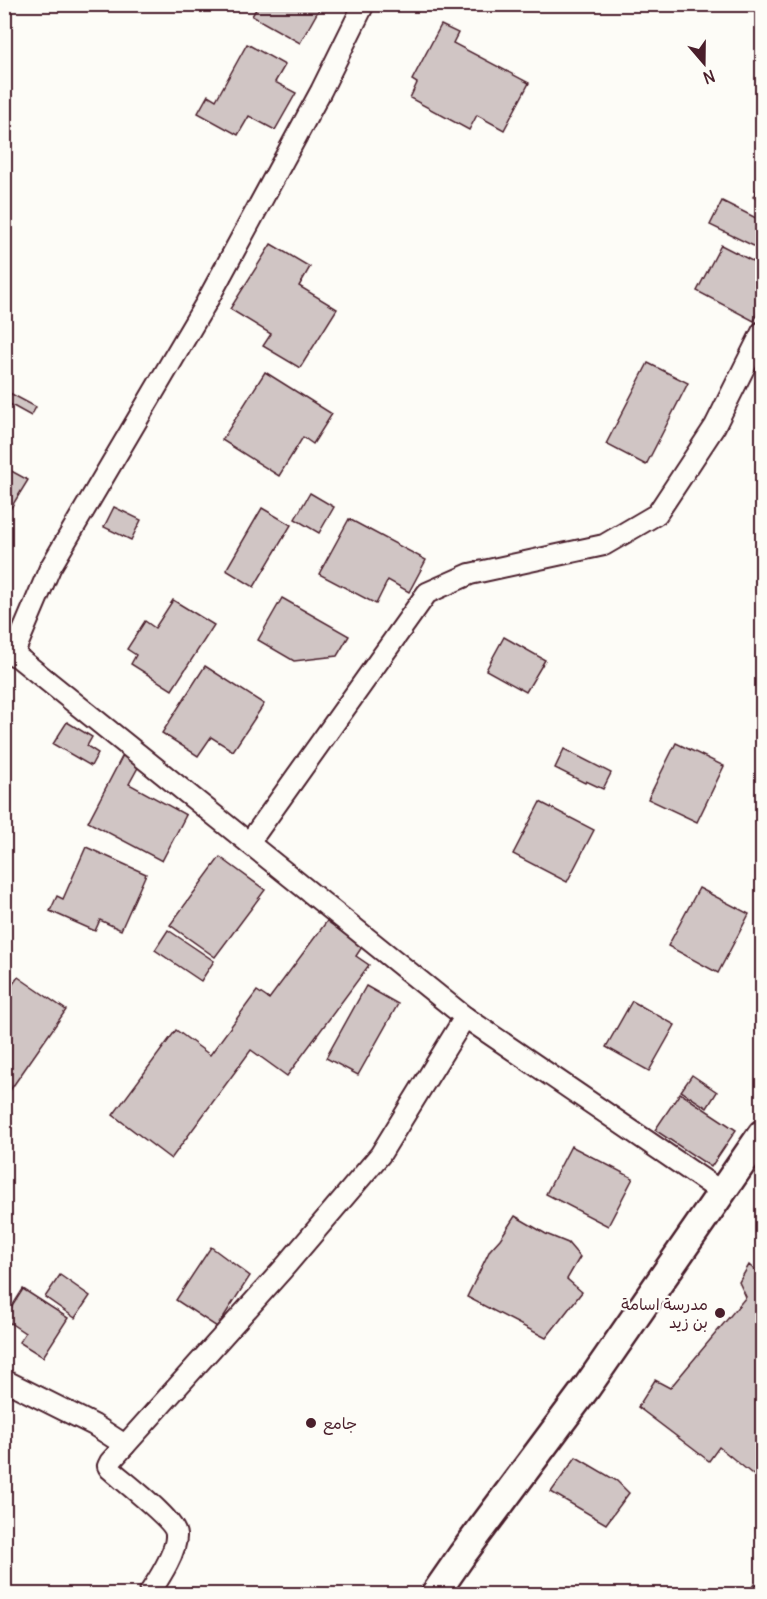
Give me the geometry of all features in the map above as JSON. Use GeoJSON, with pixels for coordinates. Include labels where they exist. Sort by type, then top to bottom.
{"type":"FeatureCollection","features":[{"type":"Feature","properties":{"kind":"street"},"geometry":{"type":"LineString","coordinates":[[364,4],[321,91],[206,303],[50,568],[9,650],[465,1017],[723,1193]]}},
{"type":"Feature","properties":{"kind":"street"},"geometry":{"type":"LineString","coordinates":[[249,843],[428,593],[470,574],[604,545],[657,514],[715,426],[762,332]]}},
{"type":"Feature","properties":{"kind":"street"},"geometry":{"type":"LineString","coordinates":[[149,1594],[174,1548],[176,1533],[169,1521],[108,1466],[283,1269],[380,1155],[465,1017]]}},
{"type":"Feature","properties":{"kind":"street"},"geometry":{"type":"LineString","coordinates":[[435,1594],[587,1386],[761,1140]]}},
{"type":"Feature","properties":{"kind":"street"},"geometry":{"type":"LineString","coordinates":[[4,1380],[94,1425],[125,1445]]}},
{"type":"Feature","properties":{"kind":"building"},"geometry":{"type":"Polygon","coordinates":[[[259,4],[322,4],[300,43],[252,16],[259,4]]]}},
{"type":"Feature","properties":{"kind":"building"},"geometry":{"type":"Polygon","coordinates":[[[441,25],[458,33],[453,43],[529,83],[504,130],[477,115],[469,130],[410,98],[417,83],[412,80],[441,25]]]}},
{"type":"Feature","properties":{"kind":"building"},"geometry":{"type":"Polygon","coordinates":[[[247,44],[285,65],[275,82],[296,93],[275,130],[249,116],[238,135],[198,113],[208,95],[216,100],[247,44]]]}},
{"type":"Feature","properties":{"kind":"building"},"geometry":{"type":"Polygon","coordinates":[[[762,179],[762,202],[753,197],[762,179]]]}},
{"type":"Feature","properties":{"kind":"building"},"geometry":{"type":"Polygon","coordinates":[[[722,201],[762,221],[762,250],[710,225],[722,201]]]}},
{"type":"Feature","properties":{"kind":"building"},"geometry":{"type":"Polygon","coordinates":[[[271,244],[310,267],[299,286],[337,309],[300,368],[263,346],[271,334],[230,309],[271,244]]]}},
{"type":"Feature","properties":{"kind":"building"},"geometry":{"type":"Polygon","coordinates":[[[721,245],[762,266],[762,305],[754,321],[697,291],[721,245]]]}},
{"type":"Feature","properties":{"kind":"building"},"geometry":{"type":"Polygon","coordinates":[[[648,363],[688,383],[646,465],[606,444],[648,363]]]}},
{"type":"Feature","properties":{"kind":"building"},"geometry":{"type":"Polygon","coordinates":[[[265,372],[332,414],[313,444],[303,437],[279,476],[222,440],[265,372]]]}},
{"type":"Feature","properties":{"kind":"building"},"geometry":{"type":"Polygon","coordinates":[[[4,390],[36,407],[31,416],[4,401],[4,390]]]}},
{"type":"Feature","properties":{"kind":"building"},"geometry":{"type":"Polygon","coordinates":[[[4,467],[28,480],[4,519],[4,467]]]}},
{"type":"Feature","properties":{"kind":"building"},"geometry":{"type":"Polygon","coordinates":[[[310,493],[334,507],[319,533],[295,519],[310,493]]]}},
{"type":"Feature","properties":{"kind":"building"},"geometry":{"type":"Polygon","coordinates":[[[114,507],[141,520],[131,540],[104,527],[114,507]]]}},
{"type":"Feature","properties":{"kind":"building"},"geometry":{"type":"Polygon","coordinates":[[[262,508],[291,525],[254,587],[226,570],[262,508]]]}},
{"type":"Feature","properties":{"kind":"building"},"geometry":{"type":"Polygon","coordinates":[[[349,519],[426,560],[409,592],[388,580],[376,604],[319,574],[349,519]]]}},
{"type":"Feature","properties":{"kind":"building"},"geometry":{"type":"Polygon","coordinates":[[[282,598],[349,636],[337,656],[294,661],[258,640],[282,598]]]}},
{"type":"Feature","properties":{"kind":"building"},"geometry":{"type":"Polygon","coordinates":[[[173,600],[214,625],[172,690],[131,664],[136,655],[127,649],[145,621],[155,628],[173,600]]]}},
{"type":"Feature","properties":{"kind":"building"},"geometry":{"type":"Polygon","coordinates":[[[504,637],[545,660],[526,692],[486,670],[504,637]]]}},
{"type":"Feature","properties":{"kind":"building"},"geometry":{"type":"Polygon","coordinates":[[[205,666],[264,704],[233,751],[211,737],[198,756],[162,733],[205,666]]]}},
{"type":"Feature","properties":{"kind":"building"},"geometry":{"type":"Polygon","coordinates":[[[67,722],[92,737],[87,746],[98,753],[91,766],[53,744],[67,722]]]}},
{"type":"Feature","properties":{"kind":"building"},"geometry":{"type":"Polygon","coordinates":[[[676,743],[724,766],[697,822],[648,799],[676,743]]]}},
{"type":"Feature","properties":{"kind":"building"},"geometry":{"type":"Polygon","coordinates":[[[564,749],[611,773],[603,789],[555,768],[564,749]]]}},
{"type":"Feature","properties":{"kind":"building"},"geometry":{"type":"Polygon","coordinates":[[[124,753],[141,762],[129,784],[186,815],[162,861],[88,822],[124,753]]]}},
{"type":"Feature","properties":{"kind":"building"},"geometry":{"type":"Polygon","coordinates":[[[540,802],[594,830],[567,882],[513,854],[540,802]]]}},
{"type":"Feature","properties":{"kind":"building"},"geometry":{"type":"Polygon","coordinates":[[[86,847],[146,874],[121,930],[100,920],[95,931],[50,911],[57,896],[63,899],[86,847]]]}},
{"type":"Feature","properties":{"kind":"building"},"geometry":{"type":"Polygon","coordinates":[[[220,857],[265,890],[215,957],[170,925],[220,857]]]}},
{"type":"Feature","properties":{"kind":"building"},"geometry":{"type":"Polygon","coordinates":[[[699,888],[749,914],[718,973],[668,946],[699,888]]]}},
{"type":"Feature","properties":{"kind":"building"},"geometry":{"type":"Polygon","coordinates":[[[327,921],[362,947],[356,956],[369,965],[287,1076],[251,1050],[171,1159],[113,1115],[176,1030],[210,1055],[257,991],[269,999],[327,921]]]}},
{"type":"Feature","properties":{"kind":"building"},"geometry":{"type":"Polygon","coordinates":[[[168,930],[214,961],[201,981],[155,950],[168,930]]]}},
{"type":"Feature","properties":{"kind":"building"},"geometry":{"type":"Polygon","coordinates":[[[18,977],[66,1010],[4,1099],[4,990],[7,992],[18,977]]]}},
{"type":"Feature","properties":{"kind":"building"},"geometry":{"type":"Polygon","coordinates":[[[366,986],[398,1004],[358,1075],[326,1058],[366,986]]]}},
{"type":"Feature","properties":{"kind":"building"},"geometry":{"type":"Polygon","coordinates":[[[632,1001],[675,1025],[649,1071],[606,1047],[632,1001]]]}},
{"type":"Feature","properties":{"kind":"building"},"geometry":{"type":"Polygon","coordinates":[[[692,1075],[717,1092],[707,1108],[681,1091],[692,1075]]]}},
{"type":"Feature","properties":{"kind":"building"},"geometry":{"type":"Polygon","coordinates":[[[680,1093],[736,1130],[711,1167],[655,1130],[680,1093]]]}},
{"type":"Feature","properties":{"kind":"building"},"geometry":{"type":"Polygon","coordinates":[[[571,1146],[633,1178],[608,1226],[546,1194],[571,1146]]]}},
{"type":"Feature","properties":{"kind":"building"},"geometry":{"type":"Polygon","coordinates":[[[515,1216],[546,1234],[568,1243],[580,1257],[567,1279],[582,1292],[546,1338],[467,1297],[490,1250],[515,1216]]]}},
{"type":"Feature","properties":{"kind":"building"},"geometry":{"type":"Polygon","coordinates":[[[211,1247],[250,1276],[217,1327],[176,1300],[211,1247]]]}},
{"type":"Feature","properties":{"kind":"building"},"geometry":{"type":"Polygon","coordinates":[[[749,1265],[762,1277],[762,1482],[719,1447],[709,1461],[638,1407],[655,1380],[670,1388],[746,1297],[739,1282],[749,1265]]]}},
{"type":"Feature","properties":{"kind":"building"},"geometry":{"type":"Polygon","coordinates":[[[60,1275],[90,1296],[75,1318],[45,1297],[60,1275]]]}},
{"type":"Feature","properties":{"kind":"building"},"geometry":{"type":"Polygon","coordinates":[[[23,1289],[68,1318],[43,1357],[19,1342],[25,1333],[4,1319],[23,1289]]]}},
{"type":"Feature","properties":{"kind":"building"},"geometry":{"type":"Polygon","coordinates":[[[576,1457],[617,1481],[629,1493],[606,1524],[551,1492],[576,1457]]]}},
{"type":"Feature","properties":{"kind":"building"},"geometry":{"type":"Polygon","coordinates":[[[754,1584],[762,1589],[762,1594],[748,1594],[754,1584]]]}},
{"type":"Feature","properties":{"kind":"place","name":"مدرسة اسامة بن زيد"},"geometry":{"type":"Point","coordinates":[720,1313]}},
{"type":"Feature","properties":{"kind":"place","name":"جامع"},"geometry":{"type":"Point","coordinates":[311,1423]}}]}
